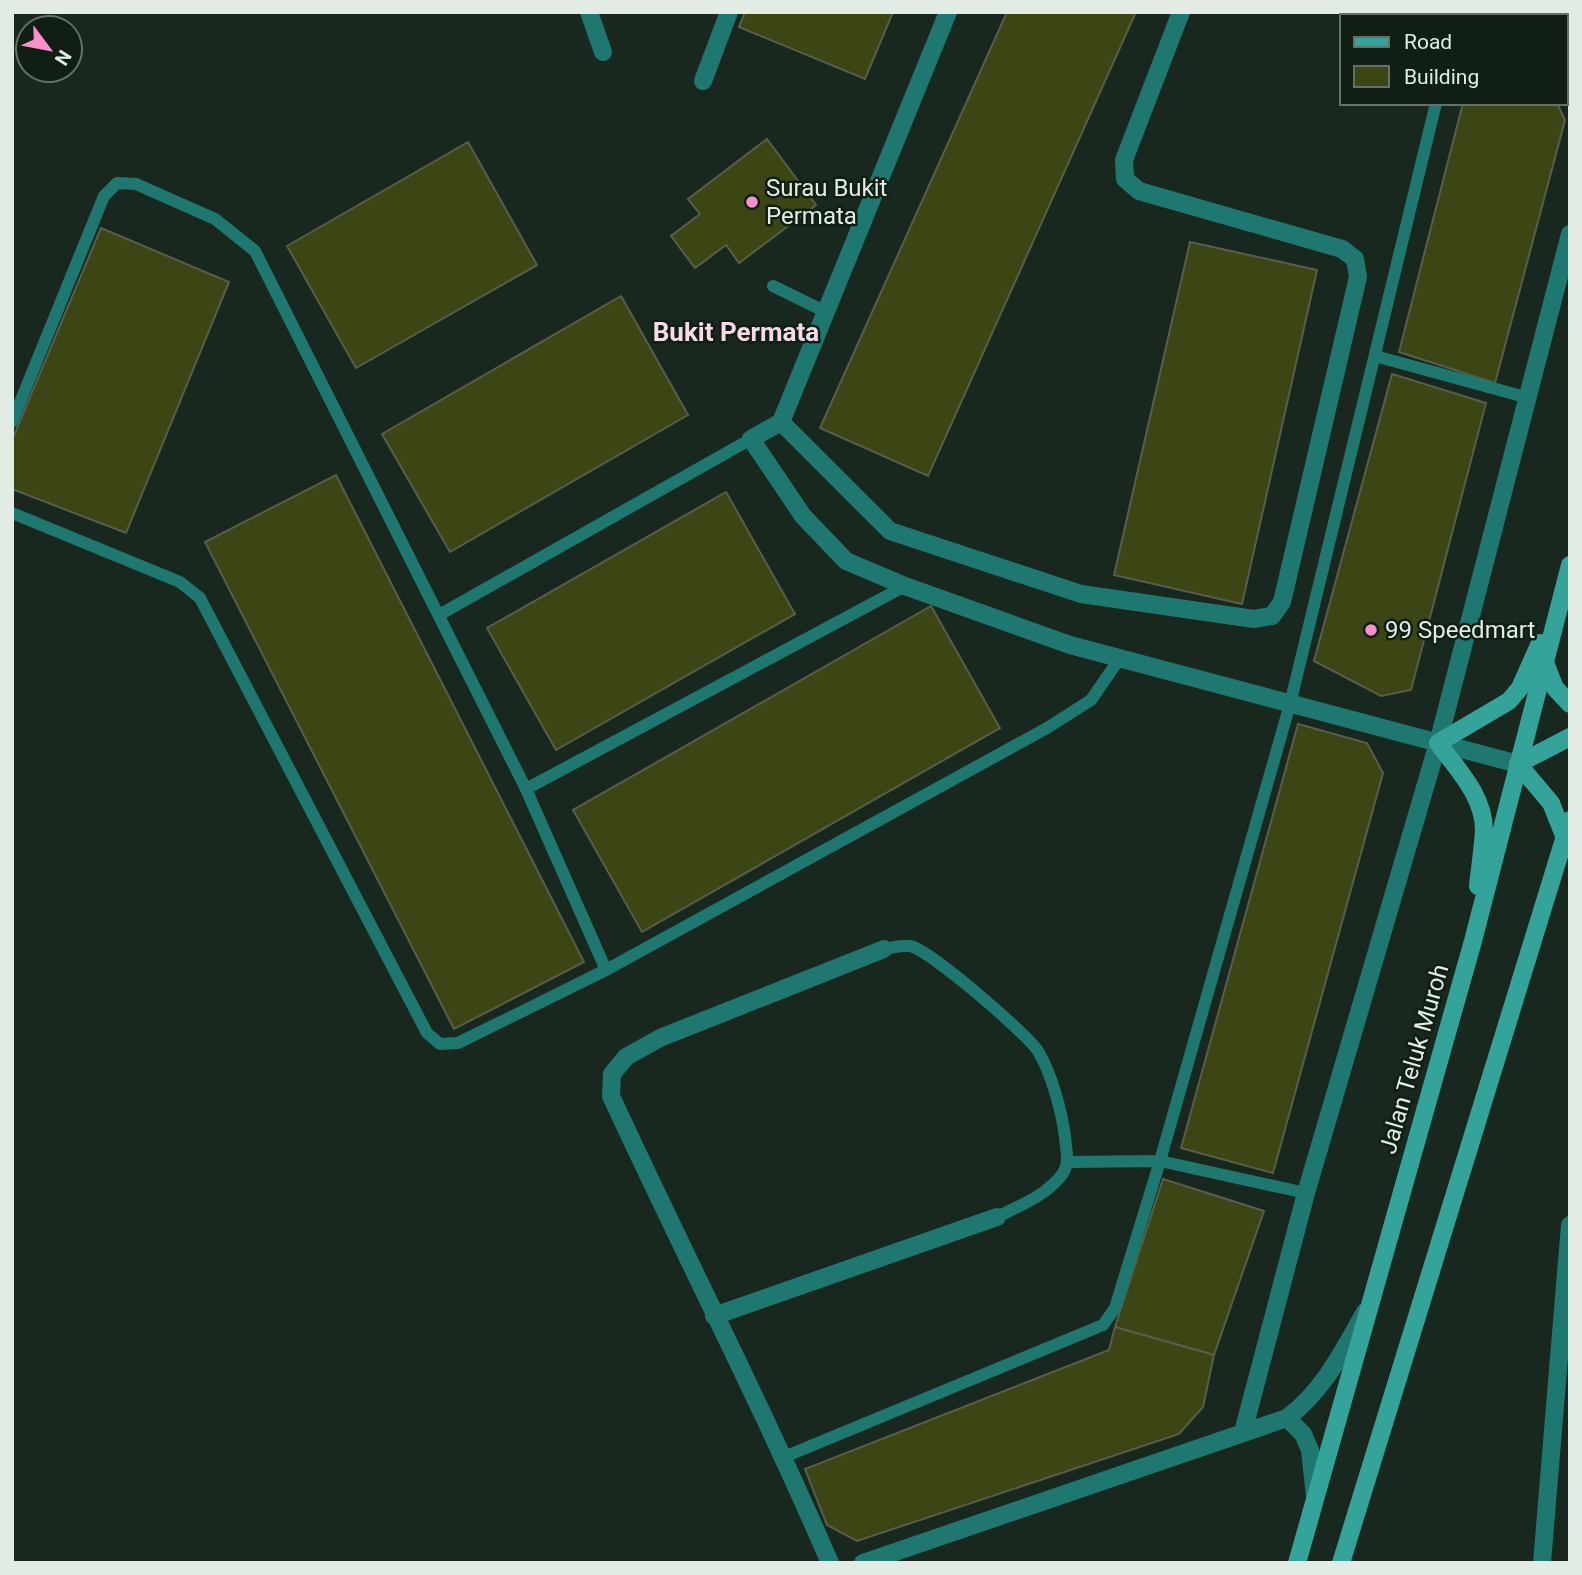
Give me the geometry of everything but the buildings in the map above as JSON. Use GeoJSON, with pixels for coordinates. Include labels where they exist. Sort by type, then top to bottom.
{"type":"FeatureCollection","features":[{"type":"Feature","properties":{"kind":"main road","name":"Jalan Teluk Muroh"},"geometry":{"type":"LineString","coordinates":[[1297,1563],[1473,941],[1570,565]]}},
{"type":"Feature","properties":{"kind":"main road"},"geometry":{"type":"LineString","coordinates":[[1473,941],[1484,828],[1471,787],[1438,743],[1508,701],[1520,688],[1560,598]]}},
{"type":"Feature","properties":{"kind":"main road"},"geometry":{"type":"LineString","coordinates":[[1544,660],[1555,688],[1570,704]]}},
{"type":"Feature","properties":{"kind":"main road"},"geometry":{"type":"LineString","coordinates":[[1341,1563],[1568,836],[1551,803],[1518,764],[1570,737]]}},
{"type":"Feature","properties":{"kind":"street"},"geometry":{"type":"LineString","coordinates":[[589,12],[603,52]]}},
{"type":"Feature","properties":{"kind":"street"},"geometry":{"type":"LineString","coordinates":[[703,81],[729,12]]}},
{"type":"Feature","properties":{"kind":"street"},"geometry":{"type":"LineString","coordinates":[[948,12],[781,422],[751,439],[803,516],[846,561],[905,586],[1070,645],[1518,764]]}},
{"type":"Feature","properties":{"kind":"street"},"geometry":{"type":"LineString","coordinates":[[781,422],[890,531],[1081,594],[1254,619],[1272,616],[1282,602],[1358,276],[1355,259],[1342,248],[1139,191],[1125,179],[1124,160],[1181,12]]}},
{"type":"Feature","properties":{"kind":"street"},"geometry":{"type":"LineString","coordinates":[[1243,1432],[1306,1193],[1438,743],[1570,234]]}},
{"type":"Feature","properties":{"kind":"street"},"geometry":{"type":"LineString","coordinates":[[830,1563],[784,1457],[714,1316],[611,1096],[612,1074],[626,1057],[660,1038],[884,949]]}},
{"type":"Feature","properties":{"kind":"street"},"geometry":{"type":"LineString","coordinates":[[714,1316],[997,1217]]}},
{"type":"Feature","properties":{"kind":"street"},"geometry":{"type":"LineString","coordinates":[[1542,1563],[1570,1225]]}},
{"type":"Feature","properties":{"kind":"street"},"geometry":{"type":"LineString","coordinates":[[863,1563],[1287,1418],[1307,1403],[1329,1376],[1371,1300]]}},
{"type":"Feature","properties":{"kind":"street"},"geometry":{"type":"LineString","coordinates":[[1287,1418],[1303,1434],[1310,1450],[1315,1502]]}},
{"type":"Feature","properties":{"kind":"lane"},"geometry":{"type":"LineString","coordinates":[[784,1457],[1102,1325],[1115,1308],[1160,1161],[1290,704],[1436,105]]}},
{"type":"Feature","properties":{"kind":"lane"},"geometry":{"type":"LineString","coordinates":[[12,422],[104,196],[117,183],[136,184],[215,219],[255,251],[526,789],[606,970]]}},
{"type":"Feature","properties":{"kind":"lane"},"geometry":{"type":"LineString","coordinates":[[773,286],[826,312]]}},
{"type":"Feature","properties":{"kind":"lane"},"geometry":{"type":"LineString","coordinates":[[1375,356],[1529,398]]}},
{"type":"Feature","properties":{"kind":"lane"},"geometry":{"type":"LineString","coordinates":[[439,615],[751,439]]}},
{"type":"Feature","properties":{"kind":"lane"},"geometry":{"type":"LineString","coordinates":[[12,513],[180,582],[200,598],[427,1033],[440,1044],[458,1043],[606,970],[1047,728],[1091,700],[1120,658]]}},
{"type":"Feature","properties":{"kind":"lane"},"geometry":{"type":"LineString","coordinates":[[526,789],[905,586]]}},
{"type":"Feature","properties":{"kind":"lane"},"geometry":{"type":"LineString","coordinates":[[884,949],[911,946],[931,956],[977,993],[1037,1049],[1063,1123],[1068,1162],[1064,1172],[1051,1186],[1035,1198],[997,1217]]}},
{"type":"Feature","properties":{"kind":"lane"},"geometry":{"type":"LineString","coordinates":[[1068,1162],[1160,1161],[1306,1193]]}},
{"type":"Feature","properties":{"kind":"place","name":"Surau Bukit Permata"},"geometry":{"type":"Point","coordinates":[752,202]}},
{"type":"Feature","properties":{"kind":"place","name":"99 Speedmart"},"geometry":{"type":"Point","coordinates":[1371,630]}},
{"type":"Feature","properties":{"kind":"district","name":"Bukit Permata"},"geometry":{"type":"Point","coordinates":[736,332]}}]}
